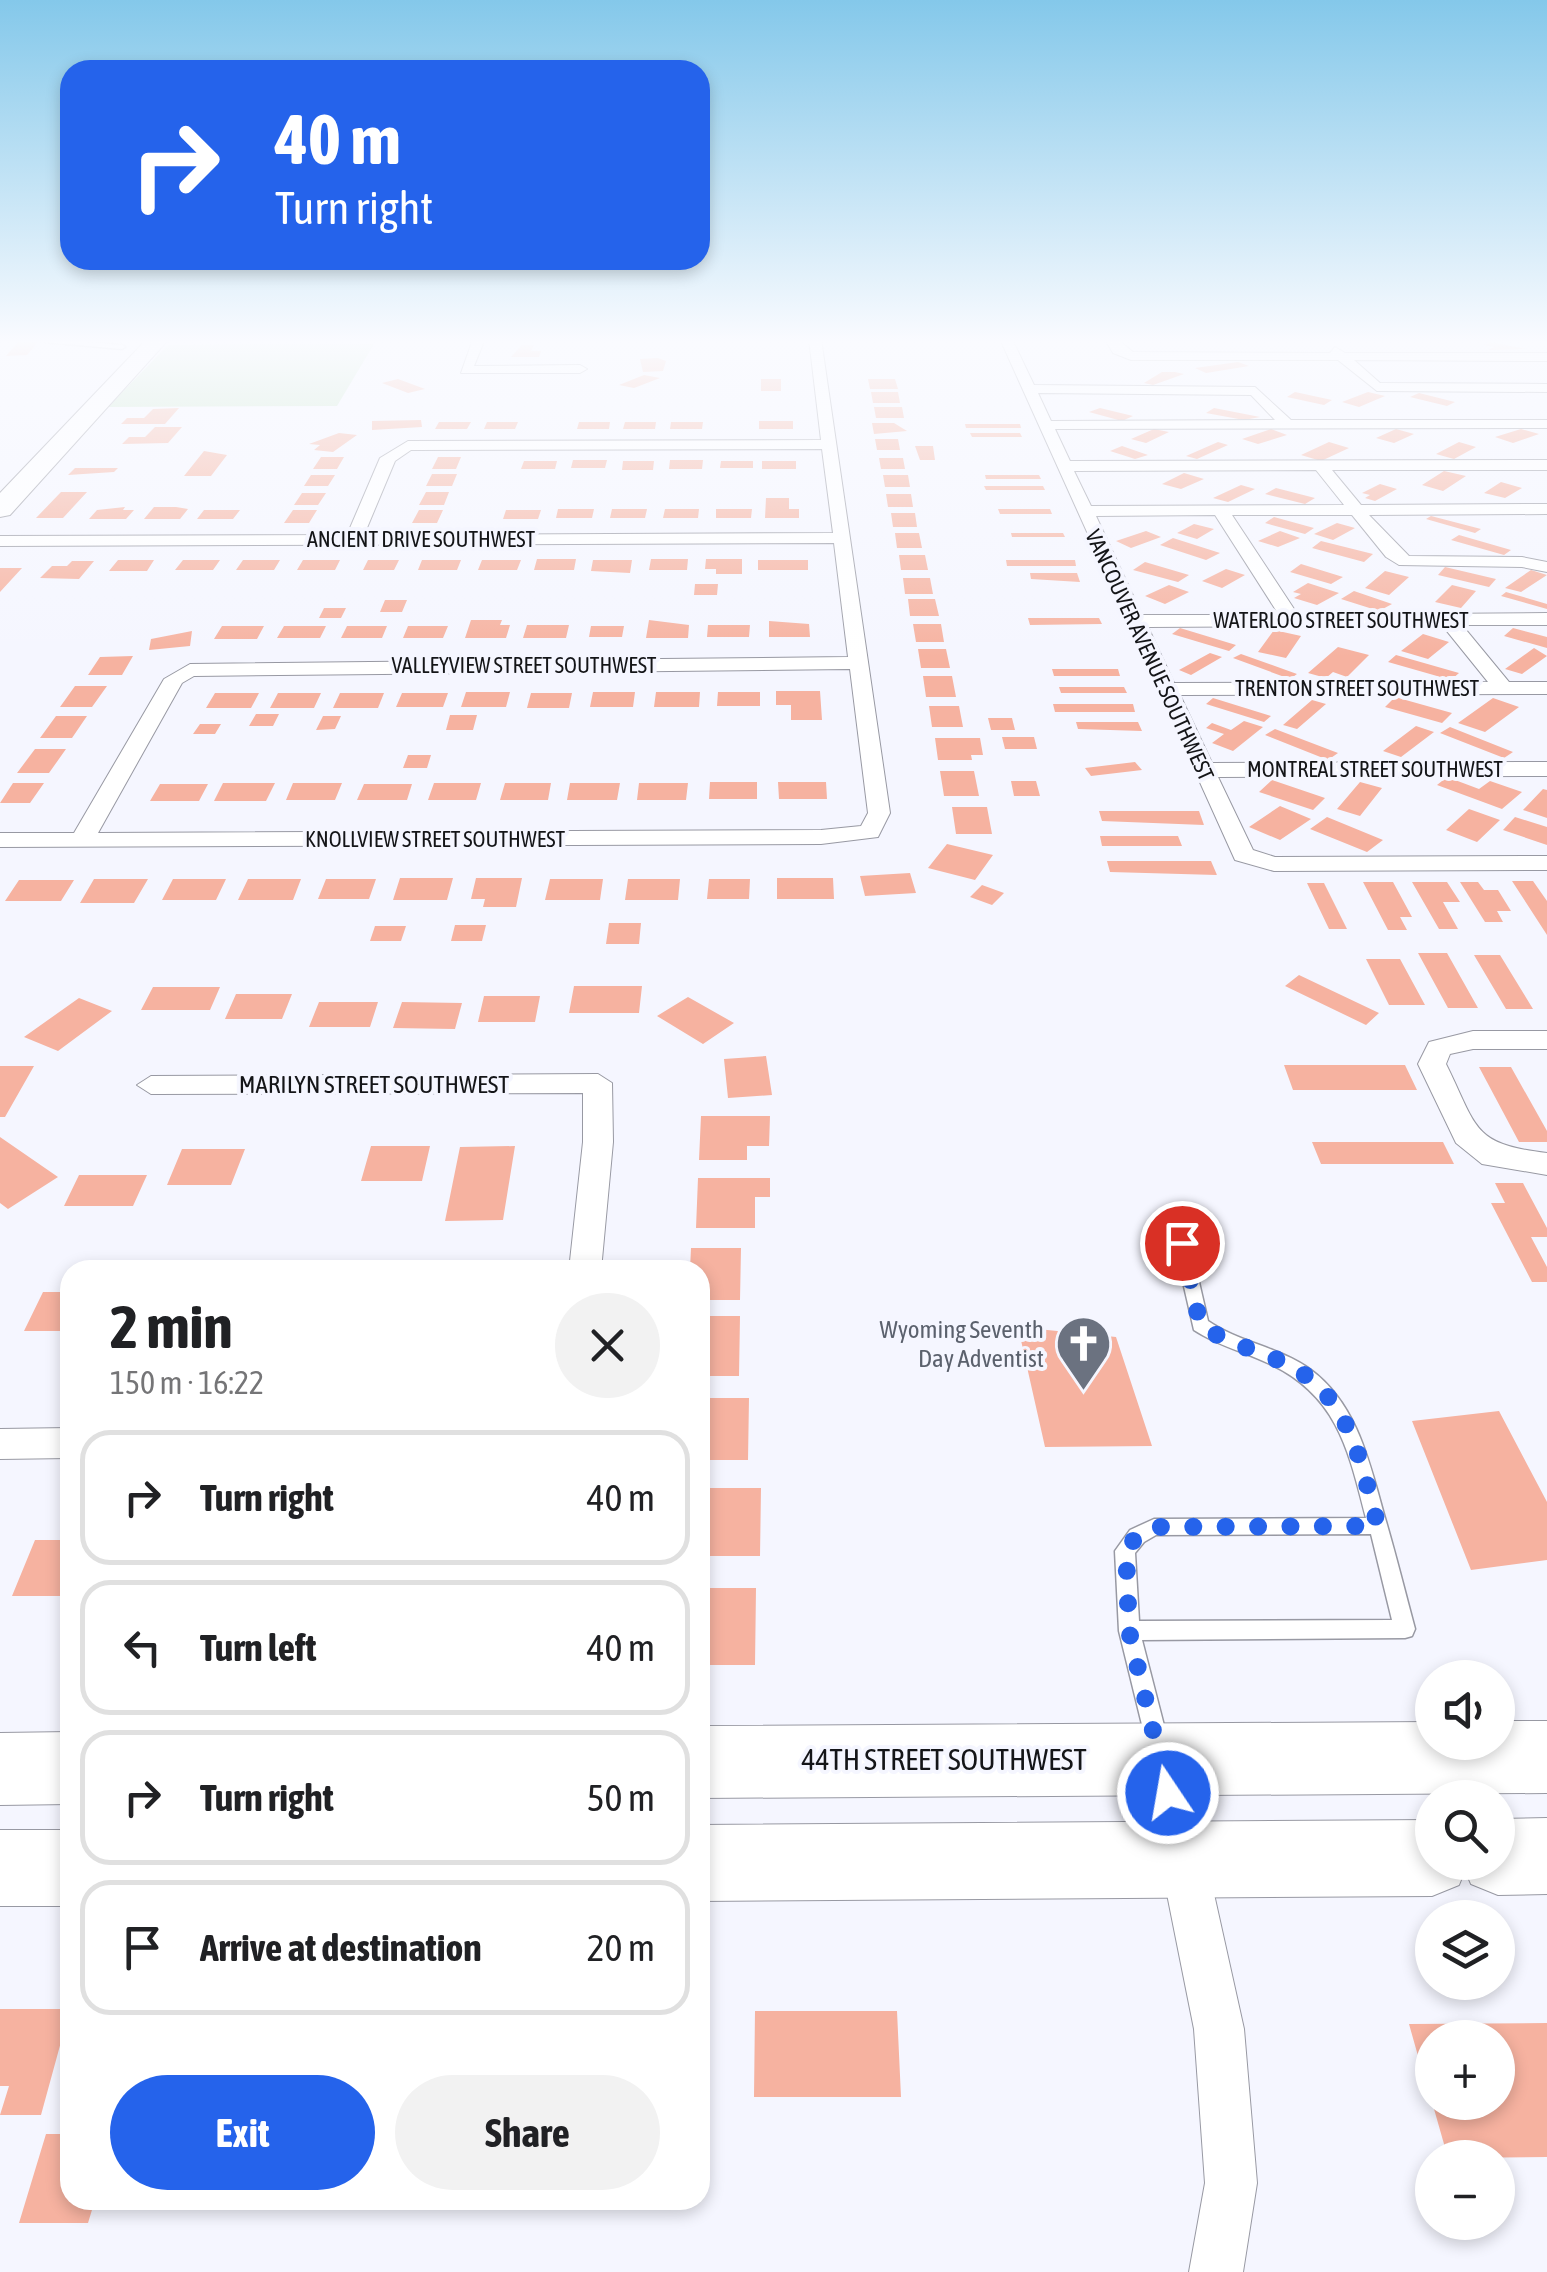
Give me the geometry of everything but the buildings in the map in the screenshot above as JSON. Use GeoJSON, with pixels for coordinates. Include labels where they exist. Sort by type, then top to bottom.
{"type":"FeatureCollection","features":[{"type":"Feature","properties":{"kind":"main road"},"geometry":{"type":"LineString","coordinates":[[0,472],[26,445]]}},
{"type":"Feature","properties":{"kind":"main road"},"geometry":{"type":"LineString","coordinates":[[0,509],[59,445]]}},
{"type":"Feature","properties":{"kind":"main road","name":"44TH STREET SOUTHWEST"},"geometry":{"type":"LineString","coordinates":[[710,1762],[1547,1757]]}},
{"type":"Feature","properties":{"kind":"main road"},"geometry":{"type":"LineString","coordinates":[[0,1769],[60,1768]]}},
{"type":"Feature","properties":{"kind":"main road"},"geometry":{"type":"LineString","coordinates":[[1515,1857],[1547,1856]]}},
{"type":"Feature","properties":{"kind":"main road"},"geometry":{"type":"LineString","coordinates":[[710,1863],[1415,1858]]}},
{"type":"Feature","properties":{"kind":"main road"},"geometry":{"type":"LineString","coordinates":[[0,1868],[60,1868]]}},
{"type":"Feature","properties":{"kind":"street"},"geometry":{"type":"LineString","coordinates":[[354,539],[388,458],[408,446],[613,445]]}},
{"type":"Feature","properties":{"kind":"street"},"geometry":{"type":"LineString","coordinates":[[829,445],[859,663]]}},
{"type":"Feature","properties":{"kind":"street","name":"VANCOUVER AVENUE SOUTHWEST"},"geometry":{"type":"LineString","coordinates":[[1055,445],[1230,832],[1249,859],[1274,864],[1547,862]]}},
{"type":"Feature","properties":{"kind":"street"},"geometry":{"type":"LineString","coordinates":[[1320,464],[1392,554],[1405,561],[1544,565]]}},
{"type":"Feature","properties":{"kind":"street"},"geometry":{"type":"LineString","coordinates":[[1066,466],[1547,464]]}},
{"type":"Feature","properties":{"kind":"street"},"geometry":{"type":"LineString","coordinates":[[1083,511],[1547,509]]}},
{"type":"Feature","properties":{"kind":"street"},"geometry":{"type":"LineString","coordinates":[[1220,510],[1292,620]]}},
{"type":"Feature","properties":{"kind":"street","name":"ANCIENT DRIVE SOUTHWEST"},"geometry":{"type":"LineString","coordinates":[[0,541],[843,538]]}},
{"type":"Feature","properties":{"kind":"street","name":"WATERLOO STREET SOUTHWEST"},"geometry":{"type":"LineString","coordinates":[[1135,621],[1547,619]]}},
{"type":"Feature","properties":{"kind":"street"},"geometry":{"type":"LineString","coordinates":[[1448,620],[1503,688]]}},
{"type":"Feature","properties":{"kind":"street","name":"VALLEYVIEW STREET SOUTHWEST"},"geometry":{"type":"LineString","coordinates":[[82,840],[174,679],[190,670],[859,663]]}},
{"type":"Feature","properties":{"kind":"street","name":"KNOLLVIEW STREET SOUTHWEST"},"geometry":{"type":"LineString","coordinates":[[0,840],[822,837],[870,832],[879,813],[859,663]]}},
{"type":"Feature","properties":{"kind":"street","name":"TRENTON STREET SOUTHWEST"},"geometry":{"type":"LineString","coordinates":[[1166,688],[1547,688]]}},
{"type":"Feature","properties":{"kind":"street","name":"MONTREAL STREET SOUTHWEST"},"geometry":{"type":"LineString","coordinates":[[1202,770],[1547,768]]}},
{"type":"Feature","properties":{"kind":"street"},"geometry":{"type":"LineString","coordinates":[[1547,1040],[1473,1040],[1439,1048],[1432,1064],[1466,1136],[1493,1157],[1547,1164]]}},
{"type":"Feature","properties":{"kind":"street","name":"MARILYN STREET SOUTHWEST"},"geometry":{"type":"LineString","coordinates":[[151,1085],[598,1083],[598,1142],[585,1260]]}},
{"type":"Feature","properties":{"kind":"street"},"geometry":{"type":"LineString","coordinates":[[0,1444],[60,1443]]}},
{"type":"Feature","properties":{"kind":"street"},"geometry":{"type":"LineString","coordinates":[[1162,1759],[1219,2030],[1232,2183],[1216,2272]]}},
{"type":"Feature","properties":{"kind":"lane"},"geometry":{"type":"LineString","coordinates":[[1129,1631],[1405,1629],[1356,1448],[1327,1390],[1281,1361],[1215,1336],[1200,1324],[1182,1243]]}},
{"type":"Feature","properties":{"kind":"lane"},"geometry":{"type":"LineString","coordinates":[[1162,1759],[1129,1631],[1126,1550],[1137,1536],[1154,1527],[1378,1526]]}},
{"type":"Feature","properties":{"kind":"place","name":"Wyoming Seventh Day Adventist"},"geometry":{"type":"Point","coordinates":[1083,1392]}},
{"type":"Feature","properties":{"kind":"route"},"geometry":{"type":"LineString","coordinates":[[1168,1793],[1129,1631],[1126,1550],[1137,1536],[1154,1527],[1378,1526],[1356,1448],[1327,1390],[1281,1361],[1215,1336],[1200,1324],[1182,1243]]}}]}
